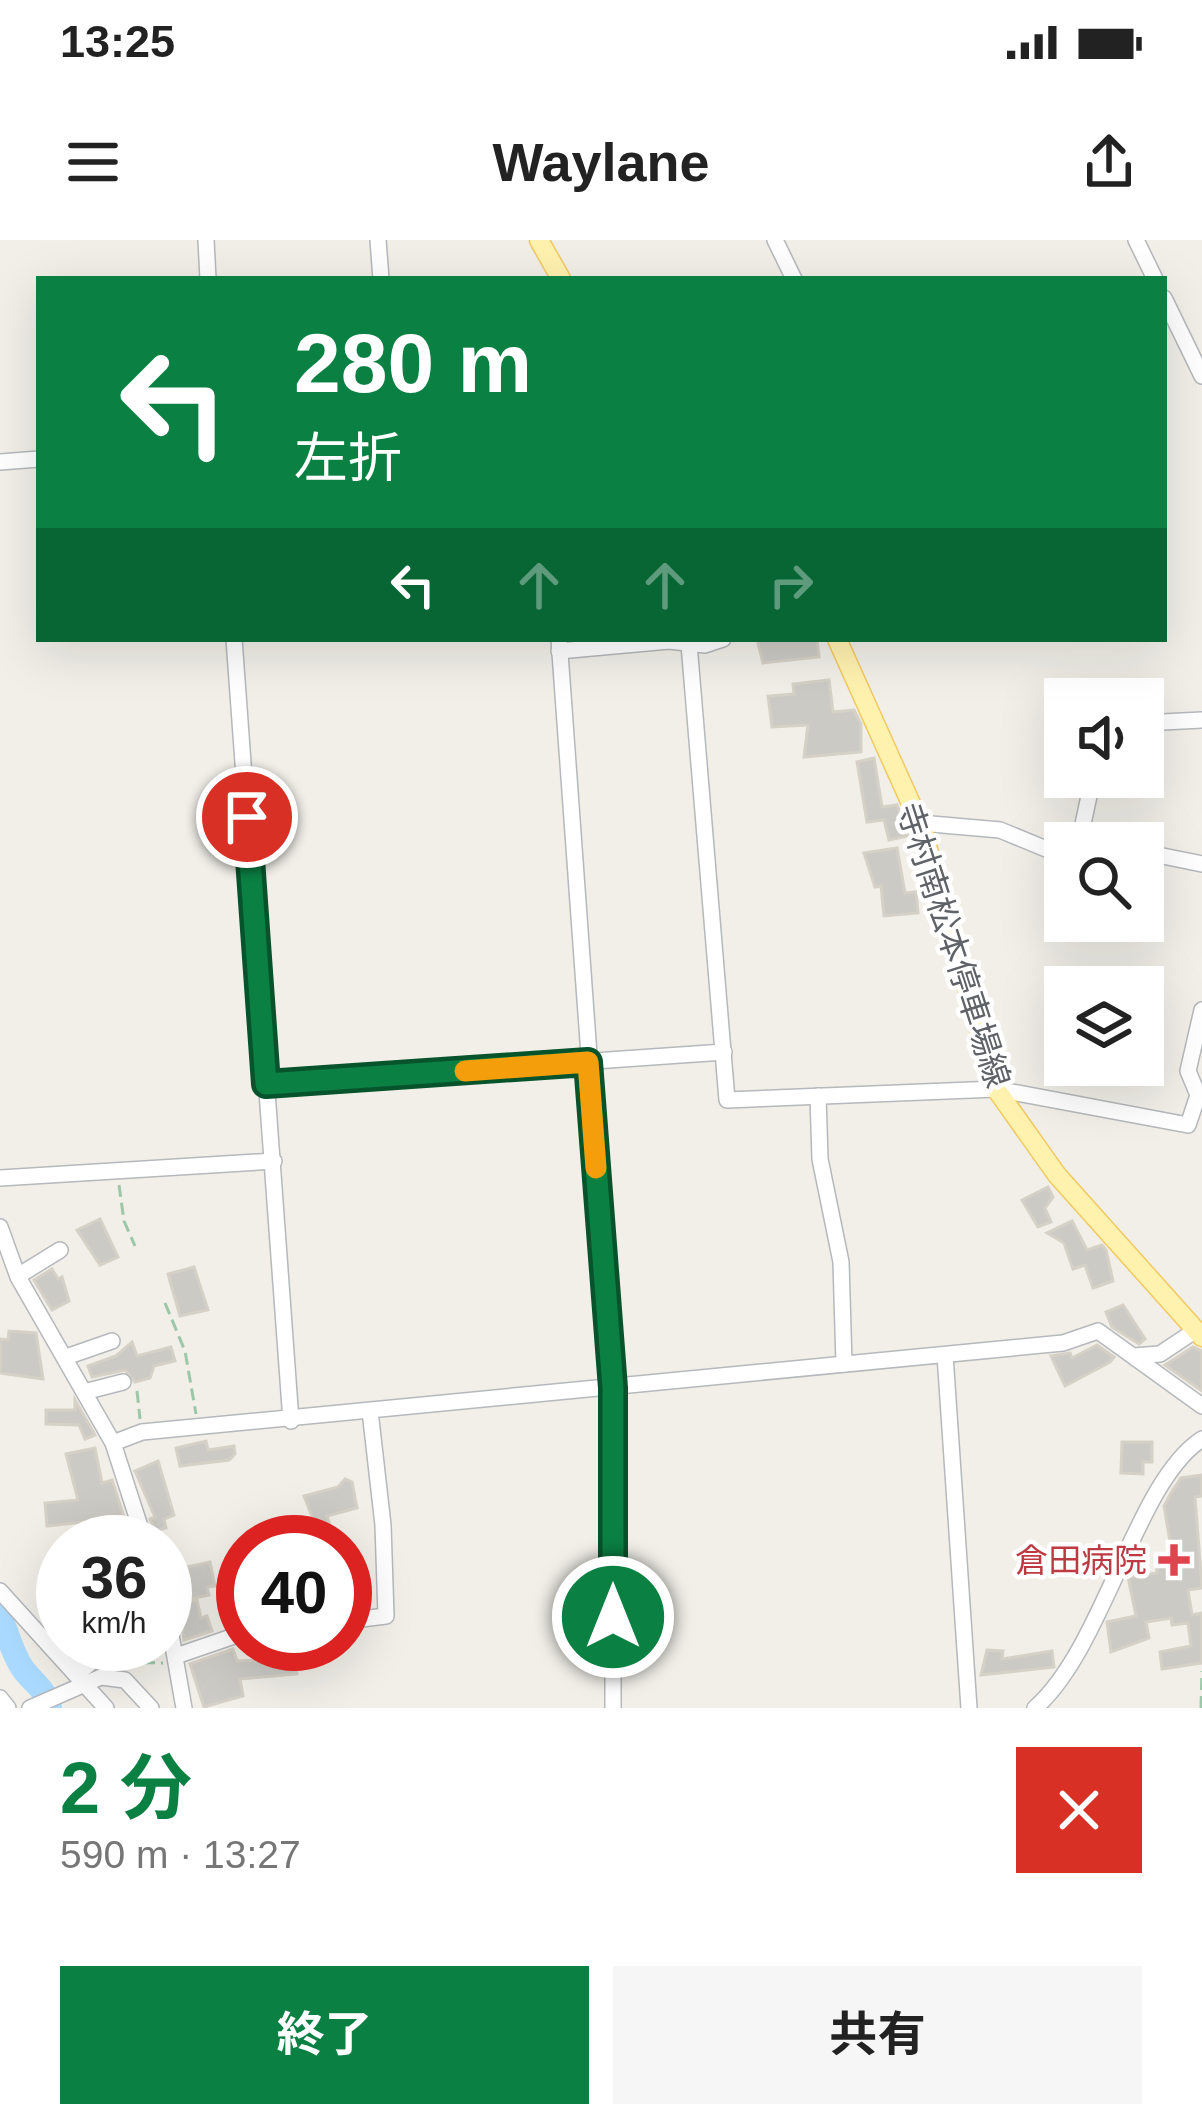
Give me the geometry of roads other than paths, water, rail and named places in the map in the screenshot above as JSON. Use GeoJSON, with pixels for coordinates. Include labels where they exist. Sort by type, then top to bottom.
{"type":"FeatureCollection","features":[{"type":"Feature","properties":{"kind":"main road"},"geometry":{"type":"LineString","coordinates":[[539,240],[559,276]]}},
{"type":"Feature","properties":{"kind":"main road","name":"寺村南松本停車場線"},"geometry":{"type":"LineString","coordinates":[[838,642],[920,824],[996,1089],[1057,1175],[1198,1326]]}},
{"type":"Feature","properties":{"kind":"street"},"geometry":{"type":"LineString","coordinates":[[206,240],[208,276]]}},
{"type":"Feature","properties":{"kind":"street"},"geometry":{"type":"LineString","coordinates":[[378,240],[381,276]]}},
{"type":"Feature","properties":{"kind":"street"},"geometry":{"type":"LineString","coordinates":[[775,240],[793,276]]}},
{"type":"Feature","properties":{"kind":"street"},"geometry":{"type":"LineString","coordinates":[[1136,240],[1154,276]]}},
{"type":"Feature","properties":{"kind":"street"},"geometry":{"type":"LineString","coordinates":[[1167,304],[1202,376]]}},
{"type":"Feature","properties":{"kind":"street"},"geometry":{"type":"LineString","coordinates":[[0,462],[36,459]]}},
{"type":"Feature","properties":{"kind":"street"},"geometry":{"type":"LineString","coordinates":[[234,642],[291,1421]]}},
{"type":"Feature","properties":{"kind":"street"},"geometry":{"type":"LineString","coordinates":[[613,1708],[613,1388],[559,645],[702,642]]}},
{"type":"Feature","properties":{"kind":"street"},"geometry":{"type":"LineString","coordinates":[[689,644],[727,1100],[996,1089],[1188,1125],[1198,1095],[1188,1070],[1202,1010]]}},
{"type":"Feature","properties":{"kind":"street"},"geometry":{"type":"LineString","coordinates":[[1164,722],[1202,720]]}},
{"type":"Feature","properties":{"kind":"street"},"geometry":{"type":"LineString","coordinates":[[920,824],[1000,830],[1044,848]]}},
{"type":"Feature","properties":{"kind":"street"},"geometry":{"type":"LineString","coordinates":[[1164,857],[1202,865]]}},
{"type":"Feature","properties":{"kind":"street"},"geometry":{"type":"LineString","coordinates":[[266,1084],[724,1052]]}},
{"type":"Feature","properties":{"kind":"street"},"geometry":{"type":"LineString","coordinates":[[818,1096],[820,1159],[841,1262],[844,1364]]}},
{"type":"Feature","properties":{"kind":"street"},"geometry":{"type":"LineString","coordinates":[[0,1178],[274,1160]]}},
{"type":"Feature","properties":{"kind":"street"},"geometry":{"type":"LineString","coordinates":[[0,1227],[18,1276],[112,1443],[137,1515]]}},
{"type":"Feature","properties":{"kind":"street"},"geometry":{"type":"LineString","coordinates":[[18,1276],[60,1250]]}},
{"type":"Feature","properties":{"kind":"street"},"geometry":{"type":"LineString","coordinates":[[1133,1356],[1160,1354],[1198,1326]]}},
{"type":"Feature","properties":{"kind":"street"},"geometry":{"type":"LineString","coordinates":[[112,1443],[142,1432],[1063,1343],[1098,1331],[1202,1406]]}},
{"type":"Feature","properties":{"kind":"street"},"geometry":{"type":"LineString","coordinates":[[67,1357],[112,1341]]}},
{"type":"Feature","properties":{"kind":"street"},"geometry":{"type":"LineString","coordinates":[[945,1355],[969,1708]]}},
{"type":"Feature","properties":{"kind":"street"},"geometry":{"type":"LineString","coordinates":[[84,1393],[130,1387]]}},
{"type":"Feature","properties":{"kind":"street"},"geometry":{"type":"LineString","coordinates":[[370,1412],[383,1525],[386,1616],[372,1618]]}},
{"type":"Feature","properties":{"kind":"street"},"geometry":{"type":"LineString","coordinates":[[1035,1708],[1084,1642],[1172,1470],[1202,1438]]}},
{"type":"Feature","properties":{"kind":"street"},"geometry":{"type":"LineString","coordinates":[[0,1591],[106,1708]]}},
{"type":"Feature","properties":{"kind":"street"},"geometry":{"type":"LineString","coordinates":[[179,1671],[184,1708]]}},
{"type":"Feature","properties":{"kind":"street"},"geometry":{"type":"LineString","coordinates":[[30,1708],[79,1677],[125,1680],[151,1708]]}},
{"type":"Feature","properties":{"kind":"street"},"geometry":{"type":"LineString","coordinates":[[0,1698],[8,1708]]}},
{"type":"Feature","properties":{"kind":"waterway"},"geometry":{"type":"LineString","coordinates":[[0,1616],[19,1663],[50,1708]]}},
{"type":"Feature","properties":{"kind":"place","name":"倉田病院"},"geometry":{"type":"Point","coordinates":[1174,1560]}}]}
